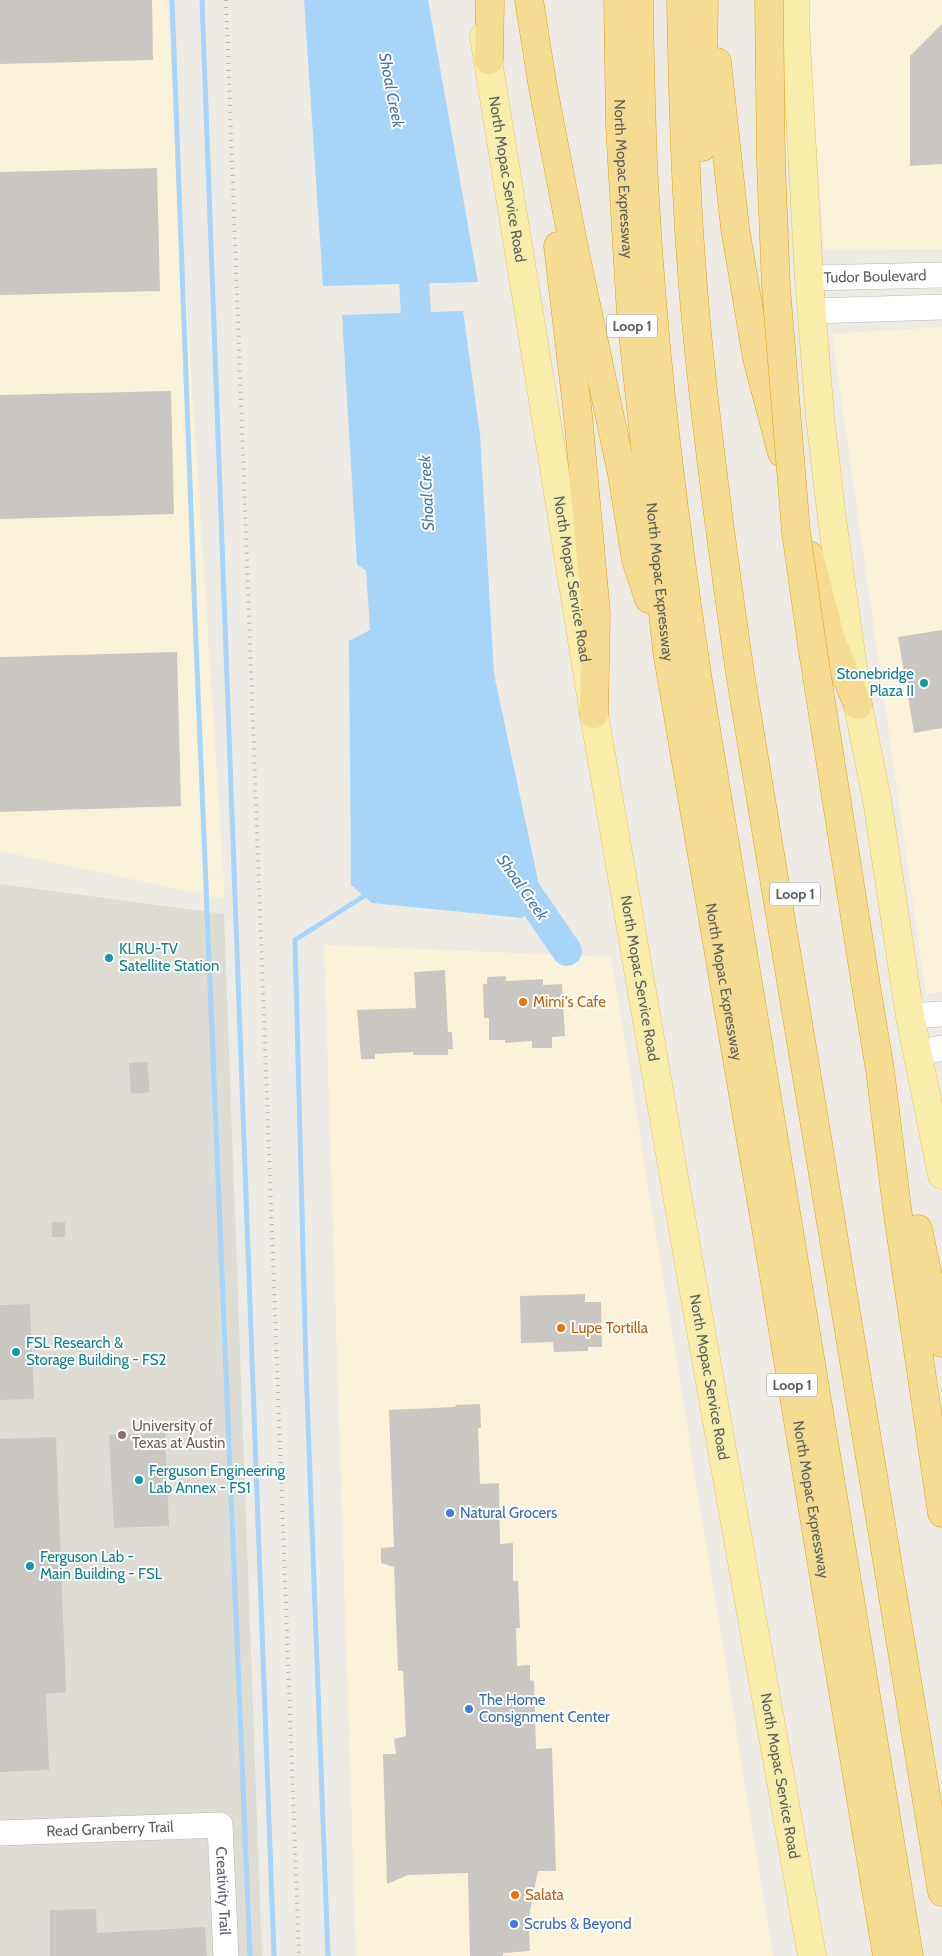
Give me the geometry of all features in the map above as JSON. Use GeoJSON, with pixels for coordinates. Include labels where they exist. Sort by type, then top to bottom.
{"type":"FeatureCollection","features":[{"type":"Feature","properties":{"kind":"highway"},"geometry":{"type":"LineString","coordinates":[[489,60],[490,0]]}},
{"type":"Feature","properties":{"kind":"highway","name":"North Mopac Expressway"},"geometry":{"type":"LineString","coordinates":[[618,0],[620,126],[631,315],[667,651],[887,1956]]}},
{"type":"Feature","properties":{"kind":"highway"},"geometry":{"type":"LineString","coordinates":[[639,0],[646,216],[663,417],[674,520],[698,681],[909,1956]]}},
{"type":"Feature","properties":{"kind":"highway"},"geometry":{"type":"LineString","coordinates":[[681,0],[682,94],[688,210],[696,320],[718,522],[740,673],[942,1892]]}},
{"type":"Feature","properties":{"kind":"highway","name":"Loop 1"},"geometry":{"type":"LineString","coordinates":[[704,0],[702,137],[705,206],[713,315],[734,510],[755,656],[942,1782]]}},
{"type":"Feature","properties":{"kind":"highway"},"geometry":{"type":"LineString","coordinates":[[708,0],[720,83],[735,228],[757,358],[830,637],[858,705]]}},
{"type":"Feature","properties":{"kind":"highway"},"geometry":{"type":"LineString","coordinates":[[769,0],[771,163],[776,278],[796,532],[813,654],[880,1070],[899,1218],[942,1513]]}},
{"type":"Feature","properties":{"kind":"highway"},"geometry":{"type":"LineString","coordinates":[[531,12],[543,88],[622,474],[636,560],[667,651]]}},
{"type":"Feature","properties":{"kind":"highway"},"geometry":{"type":"LineString","coordinates":[[543,88],[543,146],[578,415],[596,613],[594,714]]}},
{"type":"Feature","properties":{"kind":"highway"},"geometry":{"type":"LineString","coordinates":[[880,1070],[913,1206],[942,1343]]}},
{"type":"Feature","properties":{"kind":"main road","name":"North Mopac Service Road"},"geometry":{"type":"LineString","coordinates":[[477,0],[489,60],[594,714],[812,1956]]}},
{"type":"Feature","properties":{"kind":"main road"},"geometry":{"type":"LineString","coordinates":[[795,0],[809,278],[820,417],[858,705],[877,800],[910,1016],[930,1050],[942,1176]]}},
{"type":"Feature","properties":{"kind":"street","name":"Tudor Boulevard"},"geometry":{"type":"LineString","coordinates":[[809,278],[942,275]]}},
{"type":"Feature","properties":{"kind":"street","name":"Tudor Boulevard"},"geometry":{"type":"LineString","coordinates":[[812,311],[942,307]]}},
{"type":"Feature","properties":{"kind":"street"},"geometry":{"type":"LineString","coordinates":[[910,1016],[942,1014]]}},
{"type":"Feature","properties":{"kind":"street","name":"Read Granberry Trail"},"geometry":{"type":"LineString","coordinates":[[0,1833],[220,1825]]}},
{"type":"Feature","properties":{"kind":"street","name":"Creativity Trail"},"geometry":{"type":"LineString","coordinates":[[220,1825],[226,1956]]}},
{"type":"Feature","properties":{"kind":"shaded area"},"geometry":{"type":"Polygon","coordinates":[[[0,0],[167,0],[225,899],[0,851],[0,0]]]}},
{"type":"Feature","properties":{"kind":"shaded area"},"geometry":{"type":"Polygon","coordinates":[[[805,0],[942,0],[942,249],[825,250],[805,0]]]}},
{"type":"Feature","properties":{"kind":"shaded area"},"geometry":{"type":"Polygon","coordinates":[[[942,327],[942,992],[926,994],[832,334],[942,327]]]}},
{"type":"Feature","properties":{"kind":"shaded area","name":"University of Texas at Austin"},"geometry":{"type":"Polygon","coordinates":[[[0,884],[224,914],[262,1956],[0,1956],[0,884]]]}},
{"type":"Feature","properties":{"kind":"shaded area"},"geometry":{"type":"Polygon","coordinates":[[[324,945],[611,957],[773,1956],[356,1956],[324,945]]]}},
{"type":"Feature","properties":{"kind":"water"},"geometry":{"type":"Polygon","coordinates":[[[304,0],[428,0],[478,282],[323,286],[304,0]]]}},
{"type":"Feature","properties":{"kind":"water"},"geometry":{"type":"Polygon","coordinates":[[[463,311],[480,434],[494,674],[542,899],[522,918],[372,903],[351,885],[349,641],[370,630],[366,570],[357,565],[342,315],[463,311]]]}},
{"type":"Feature","properties":{"kind":"building"},"geometry":{"type":"Polygon","coordinates":[[[0,0],[152,0],[153,60],[0,64],[0,0]]]}},
{"type":"Feature","properties":{"kind":"building"},"geometry":{"type":"Polygon","coordinates":[[[942,24],[942,164],[910,166],[910,56],[942,24]]]}},
{"type":"Feature","properties":{"kind":"building"},"geometry":{"type":"Polygon","coordinates":[[[157,168],[160,291],[0,295],[0,172],[157,168]]]}},
{"type":"Feature","properties":{"kind":"building"},"geometry":{"type":"Polygon","coordinates":[[[171,391],[174,514],[0,519],[0,395],[171,391]]]}},
{"type":"Feature","properties":{"kind":"building","name":"Stonebridge Plaza II"},"geometry":{"type":"Polygon","coordinates":[[[942,630],[942,728],[914,733],[898,637],[942,630]]]}},
{"type":"Feature","properties":{"kind":"building"},"geometry":{"type":"Polygon","coordinates":[[[177,652],[181,806],[0,812],[0,657],[177,652]]]}},
{"type":"Feature","properties":{"kind":"building"},"geometry":{"type":"Polygon","coordinates":[[[445,970],[448,1032],[452,1032],[453,1049],[448,1049],[448,1055],[413,1055],[413,1052],[375,1054],[375,1059],[361,1059],[357,1010],[416,1008],[414,972],[445,970]]]}},
{"type":"Feature","properties":{"kind":"building","name":"Mimi's Cafe"},"geometry":{"type":"Polygon","coordinates":[[[506,976],[506,981],[543,979],[543,985],[562,984],[565,1036],[552,1037],[552,1048],[532,1048],[532,1041],[505,1043],[505,1040],[489,1040],[489,1018],[484,1018],[483,984],[487,984],[487,977],[506,976]]]}},
{"type":"Feature","properties":{"kind":"building"},"geometry":{"type":"Polygon","coordinates":[[[147,1062],[150,1092],[131,1094],[129,1063],[147,1062]]]}},
{"type":"Feature","properties":{"kind":"building"},"geometry":{"type":"Polygon","coordinates":[[[52,1222],[65,1222],[65,1237],[52,1237],[52,1222]]]}},
{"type":"Feature","properties":{"kind":"building","name":"Lupe Tortilla"},"geometry":{"type":"Polygon","coordinates":[[[585,1294],[585,1302],[601,1302],[602,1347],[588,1347],[588,1351],[554,1352],[553,1342],[521,1343],[520,1296],[585,1294]]]}},
{"type":"Feature","properties":{"kind":"building","name":"FSL Research & Storage Building - FS2"},"geometry":{"type":"Polygon","coordinates":[[[30,1304],[34,1399],[0,1400],[0,1305],[30,1304]]]}},
{"type":"Feature","properties":{"kind":"building"},"geometry":{"type":"Polygon","coordinates":[[[480,1404],[481,1428],[478,1428],[480,1484],[499,1483],[500,1544],[513,1543],[513,1581],[518,1581],[520,1628],[516,1628],[517,1666],[530,1665],[530,1680],[534,1681],[536,1749],[552,1748],[556,1871],[538,1871],[526,1931],[529,1931],[530,1951],[503,1953],[503,1956],[470,1956],[468,1873],[408,1875],[387,1884],[383,1754],[396,1754],[394,1739],[406,1736],[403,1671],[398,1671],[394,1567],[381,1563],[381,1548],[394,1547],[389,1410],[480,1404]]]}},
{"type":"Feature","properties":{"kind":"building","name":"Ferguson Engineering Lab Annex - FS1"},"geometry":{"type":"Polygon","coordinates":[[[165,1433],[169,1526],[114,1528],[109,1435],[165,1433]]]}},
{"type":"Feature","properties":{"kind":"building","name":"Ferguson Lab - Main Building - FSL"},"geometry":{"type":"Polygon","coordinates":[[[56,1437],[66,1692],[46,1694],[49,1770],[0,1772],[0,1439],[56,1437]]]}},
{"type":"Feature","properties":{"kind":"building"},"geometry":{"type":"Polygon","coordinates":[[[96,1909],[97,1933],[205,1927],[207,1956],[50,1956],[50,1910],[96,1909]]]}},
{"type":"Feature","properties":{"kind":"waterway"},"geometry":{"type":"LineString","coordinates":[[172,0],[195,618],[250,1956]]}},
{"type":"Feature","properties":{"kind":"waterway"},"geometry":{"type":"LineString","coordinates":[[202,0],[274,1956]]}},
{"type":"Feature","properties":{"kind":"waterway","name":"Shoal Creek"},"geometry":{"type":"LineString","coordinates":[[412,244],[418,353]]}},
{"type":"Feature","properties":{"kind":"waterway","name":"Shoal Creek"},"geometry":{"type":"LineString","coordinates":[[512,871],[567,951]]}},
{"type":"Feature","properties":{"kind":"waterway"},"geometry":{"type":"LineString","coordinates":[[328,1956],[306,1368],[295,940],[364,896],[367,890]]}},
{"type":"Feature","properties":{"kind":"railway"},"geometry":{"type":"LineString","coordinates":[[226,0],[299,1956]]}},
{"type":"Feature","properties":{"kind":"place","name":"Stonebridge Plaza II"},"geometry":{"type":"Point","coordinates":[924,683]}},
{"type":"Feature","properties":{"kind":"place","name":"KLRU-TV Satellite Station"},"geometry":{"type":"Point","coordinates":[109,958]}},
{"type":"Feature","properties":{"kind":"place","name":"Mimi's Cafe"},"geometry":{"type":"Point","coordinates":[523,1002]}},
{"type":"Feature","properties":{"kind":"place","name":"Lupe Tortilla"},"geometry":{"type":"Point","coordinates":[561,1328]}},
{"type":"Feature","properties":{"kind":"place","name":"FSL Research & Storage Building - FS2"},"geometry":{"type":"Point","coordinates":[16,1352]}},
{"type":"Feature","properties":{"kind":"place","name":"University of Texas at Austin"},"geometry":{"type":"Point","coordinates":[122,1435]}},
{"type":"Feature","properties":{"kind":"place","name":"Ferguson Engineering Lab Annex - FS1"},"geometry":{"type":"Point","coordinates":[139,1480]}},
{"type":"Feature","properties":{"kind":"place","name":"Natural Grocers"},"geometry":{"type":"Point","coordinates":[450,1513]}},
{"type":"Feature","properties":{"kind":"place","name":"Ferguson Lab - Main Building - FSL"},"geometry":{"type":"Point","coordinates":[30,1566]}},
{"type":"Feature","properties":{"kind":"place","name":"The Home Consignment Center"},"geometry":{"type":"Point","coordinates":[469,1709]}},
{"type":"Feature","properties":{"kind":"place","name":"Salata"},"geometry":{"type":"Point","coordinates":[515,1895]}},
{"type":"Feature","properties":{"kind":"place","name":"Scrubs & Beyond"},"geometry":{"type":"Point","coordinates":[514,1924]}}]}
